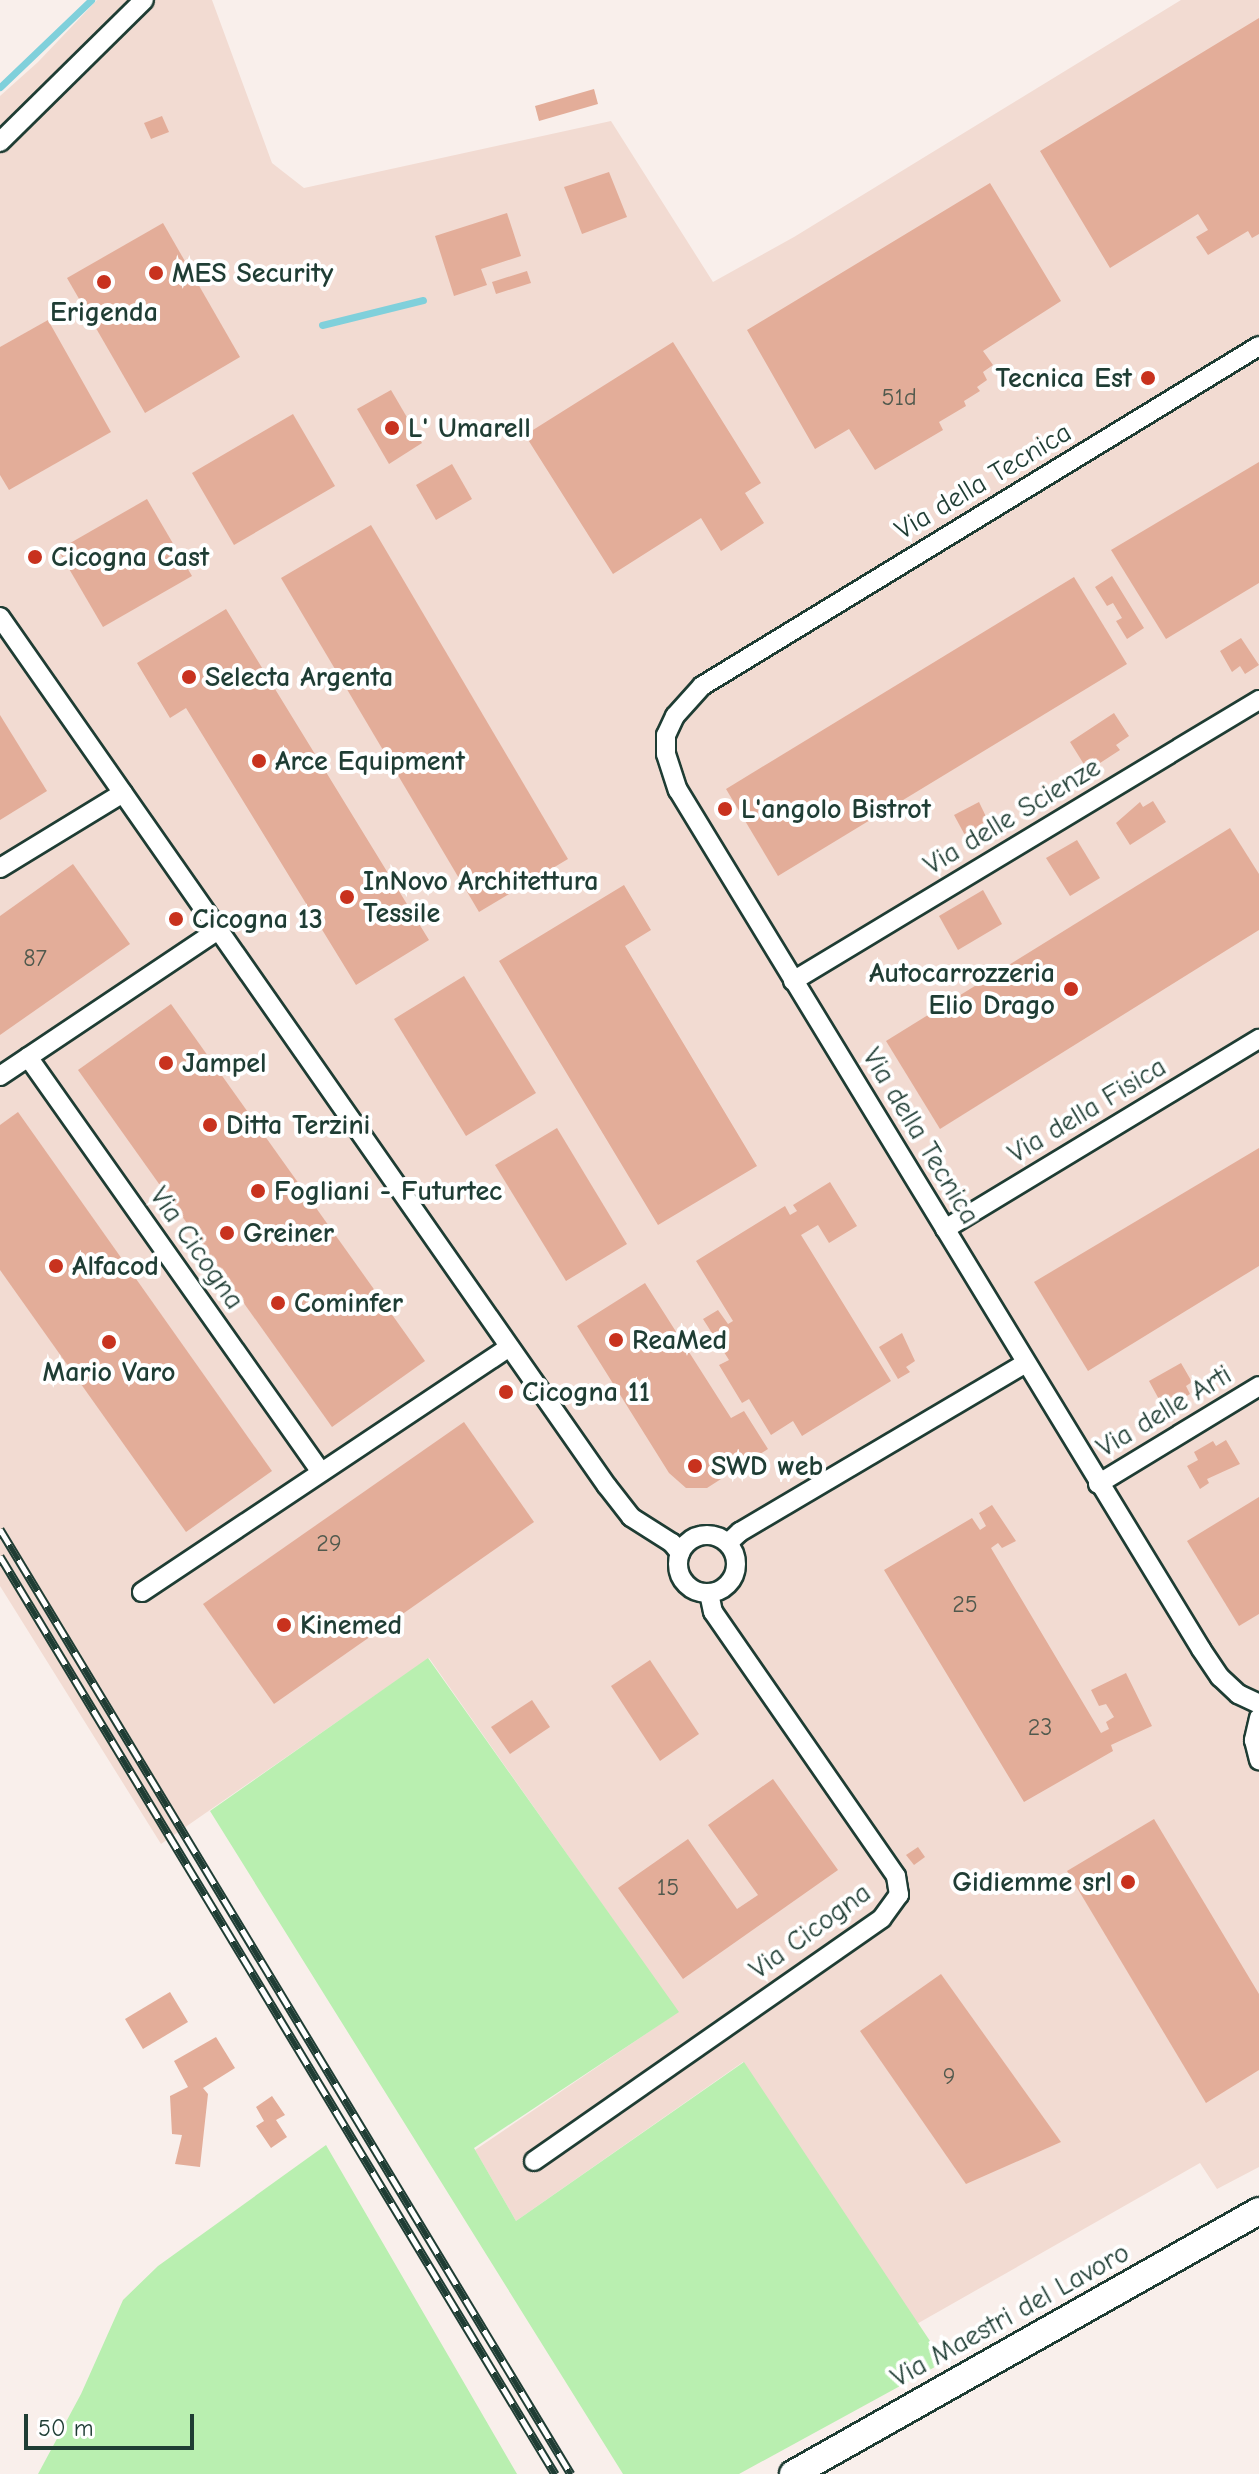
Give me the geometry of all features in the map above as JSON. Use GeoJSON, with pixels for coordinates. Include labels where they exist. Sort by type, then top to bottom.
{"type":"FeatureCollection","features":[{"type":"Feature","properties":{"kind":"street"},"geometry":{"type":"LineString","coordinates":[[0,142],[144,0]]}},
{"type":"Feature","properties":{"kind":"street","name":"Via della Tecnica"},"geometry":{"type":"LineString","coordinates":[[1259,346],[702,686],[675,716],[666,735],[666,754],[678,790],[1098,1484],[1220,1677],[1238,1694],[1259,1704]]}},
{"type":"Feature","properties":{"kind":"street"},"geometry":{"type":"LineString","coordinates":[[0,617],[631,1517],[672,1543],[680,1553],[685,1544],[702,1535],[720,1537],[728,1543],[737,1560],[736,1570],[726,1586],[709,1593]]}},
{"type":"Feature","properties":{"kind":"street","name":"Via delle Scienze"},"geometry":{"type":"LineString","coordinates":[[793,981],[1259,700]]}},
{"type":"Feature","properties":{"kind":"street"},"geometry":{"type":"LineString","coordinates":[[0,868],[123,793]]}},
{"type":"Feature","properties":{"kind":"street"},"geometry":{"type":"LineString","coordinates":[[0,1076],[218,930]]}},
{"type":"Feature","properties":{"kind":"street","name":"Via della Fisica"},"geometry":{"type":"LineString","coordinates":[[945,1229],[1259,1039]]}},
{"type":"Feature","properties":{"kind":"street","name":"Via Cicogna"},"geometry":{"type":"LineString","coordinates":[[28,1057],[321,1472]]}},
{"type":"Feature","properties":{"kind":"street"},"geometry":{"type":"LineString","coordinates":[[142,1592],[509,1347]]}},
{"type":"Feature","properties":{"kind":"street"},"geometry":{"type":"LineString","coordinates":[[728,1543],[740,1532],[1026,1363]]}},
{"type":"Feature","properties":{"kind":"street","name":"Via delle Arti"},"geometry":{"type":"LineString","coordinates":[[1098,1484],[1259,1386]]}},
{"type":"Feature","properties":{"kind":"street","name":"Via Cicogna"},"geometry":{"type":"LineString","coordinates":[[534,2161],[882,1918],[899,1895],[896,1876],[713,1612],[709,1593],[699,1592],[683,1581],[678,1562],[680,1553]]}},
{"type":"Feature","properties":{"kind":"street"},"geometry":{"type":"LineString","coordinates":[[1259,1718],[1254,1740],[1259,1760]]}},
{"type":"Feature","properties":{"kind":"street","name":"Via Maestri del Lavoro"},"geometry":{"type":"LineString","coordinates":[[793,2474],[1259,2211]]}},
{"type":"Feature","properties":{"kind":"shaded area"},"geometry":{"type":"Polygon","coordinates":[[[97,0],[212,0],[272,163],[304,188],[611,121],[713,282],[794,237],[1181,0],[1259,0],[1259,2167],[1217,2189],[1200,2163],[915,2325],[743,2062],[516,2221],[475,2150],[678,2012],[429,1658],[161,1844],[0,1586],[0,96],[38,62],[97,0]]]}},
{"type":"Feature","properties":{"kind":"green space"},"geometry":{"type":"Polygon","coordinates":[[[428,1658],[679,2012],[474,2148],[516,2221],[744,2062],[944,2362],[739,2474],[623,2474],[210,1811],[428,1658]]]}},
{"type":"Feature","properties":{"kind":"green space"},"geometry":{"type":"Polygon","coordinates":[[[326,2145],[517,2474],[38,2474],[81,2394],[123,2300],[158,2266],[326,2145]]]}},
{"type":"Feature","properties":{"kind":"building"},"geometry":{"type":"Polygon","coordinates":[[[1259,18],[1259,234],[1252,238],[1248,231],[1208,255],[1196,237],[1208,230],[1198,214],[1110,268],[1040,151],[1259,18]]]}},
{"type":"Feature","properties":{"kind":"building"},"geometry":{"type":"Polygon","coordinates":[[[594,89],[598,104],[539,121],[535,106],[594,89]]]}},
{"type":"Feature","properties":{"kind":"building"},"geometry":{"type":"Polygon","coordinates":[[[162,116],[169,132],[151,139],[144,123],[162,116]]]}},
{"type":"Feature","properties":{"kind":"building"},"geometry":{"type":"Polygon","coordinates":[[[609,172],[627,217],[582,234],[564,187],[609,172]]]}},
{"type":"Feature","properties":{"kind":"building"},"geometry":{"type":"Polygon","coordinates":[[[990,183],[1061,301],[983,351],[993,365],[983,372],[987,380],[977,387],[980,391],[964,401],[966,406],[939,422],[943,430],[875,470],[849,429],[815,449],[747,330],[990,183]]]}},
{"type":"Feature","properties":{"kind":"building"},"geometry":{"type":"Polygon","coordinates":[[[507,213],[521,256],[481,269],[487,285],[454,296],[435,236],[507,213]]]}},
{"type":"Feature","properties":{"kind":"building"},"geometry":{"type":"Polygon","coordinates":[[[163,223],[240,357],[145,413],[67,278],[163,223]]]}},
{"type":"Feature","properties":{"kind":"building"},"geometry":{"type":"Polygon","coordinates":[[[527,271],[531,283],[496,294],[492,282],[527,271]]]}},
{"type":"Feature","properties":{"kind":"building"},"geometry":{"type":"Polygon","coordinates":[[[48,320],[111,432],[9,490],[0,475],[0,347],[48,320]]]}},
{"type":"Feature","properties":{"kind":"building"},"geometry":{"type":"Polygon","coordinates":[[[673,342],[761,483],[745,493],[764,523],[721,551],[701,518],[613,574],[525,435],[673,342]]]}},
{"type":"Feature","properties":{"kind":"building"},"geometry":{"type":"Polygon","coordinates":[[[391,390],[422,443],[389,464],[357,409],[391,390]]]}},
{"type":"Feature","properties":{"kind":"building"},"geometry":{"type":"Polygon","coordinates":[[[293,414],[335,486],[234,545],[192,473],[293,414]]]}},
{"type":"Feature","properties":{"kind":"building"},"geometry":{"type":"Polygon","coordinates":[[[1259,462],[1259,583],[1166,639],[1111,550],[1259,462]]]}},
{"type":"Feature","properties":{"kind":"building"},"geometry":{"type":"Polygon","coordinates":[[[452,464],[472,499],[436,520],[416,485],[452,464]]]}},
{"type":"Feature","properties":{"kind":"building"},"geometry":{"type":"Polygon","coordinates":[[[147,499],[192,576],[103,627],[58,550],[147,499]]]}},
{"type":"Feature","properties":{"kind":"building"},"geometry":{"type":"Polygon","coordinates":[[[371,525],[568,859],[479,912],[281,578],[371,525]]]}},
{"type":"Feature","properties":{"kind":"building","name":"Cicogna Cast"},"geometry":{"type":"Polygon","coordinates":[[[35,549],[43,560],[36,565],[28,554],[35,549]]]}},
{"type":"Feature","properties":{"kind":"building"},"geometry":{"type":"Polygon","coordinates":[[[1112,576],[1144,628],[1127,639],[1116,621],[1122,618],[1113,603],[1107,606],[1095,587],[1112,576]]]}},
{"type":"Feature","properties":{"kind":"building"},"geometry":{"type":"Polygon","coordinates":[[[1074,577],[1127,664],[778,876],[726,789],[1074,577]]]}},
{"type":"Feature","properties":{"kind":"building"},"geometry":{"type":"Polygon","coordinates":[[[226,609],[429,940],[356,985],[186,708],[170,718],[137,663],[226,609]]]}},
{"type":"Feature","properties":{"kind":"building"},"geometry":{"type":"Polygon","coordinates":[[[1241,638],[1259,665],[1245,674],[1240,666],[1232,672],[1220,651],[1241,638]]]}},
{"type":"Feature","properties":{"kind":"building"},"geometry":{"type":"Polygon","coordinates":[[[1114,713],[1129,736],[1116,745],[1120,750],[1100,763],[1096,758],[1085,766],[1070,742],[1114,713]]]}},
{"type":"Feature","properties":{"kind":"building"},"geometry":{"type":"Polygon","coordinates":[[[0,715],[47,791],[0,820],[0,715]]]}},
{"type":"Feature","properties":{"kind":"building"},"geometry":{"type":"Polygon","coordinates":[[[1153,801],[1166,822],[1130,845],[1116,823],[1140,802],[1143,807],[1153,801]]]}},
{"type":"Feature","properties":{"kind":"building"},"geometry":{"type":"Polygon","coordinates":[[[979,802],[991,827],[967,839],[954,815],[979,802]]]}},
{"type":"Feature","properties":{"kind":"building"},"geometry":{"type":"Polygon","coordinates":[[[1230,828],[1259,874],[1259,930],[940,1129],[886,1041],[1230,828]]]}},
{"type":"Feature","properties":{"kind":"building"},"geometry":{"type":"Polygon","coordinates":[[[1077,840],[1100,878],[1070,896],[1046,858],[1077,840]]]}},
{"type":"Feature","properties":{"kind":"building"},"geometry":{"type":"Polygon","coordinates":[[[73,864],[130,944],[0,1035],[0,916],[73,864]]]}},
{"type":"Feature","properties":{"kind":"building"},"geometry":{"type":"Polygon","coordinates":[[[624,885],[651,930],[625,946],[757,1166],[658,1225],[499,961],[624,885]]]}},
{"type":"Feature","properties":{"kind":"building"},"geometry":{"type":"Polygon","coordinates":[[[983,890],[1002,924],[958,950],[939,916],[983,890]]]}},
{"type":"Feature","properties":{"kind":"building","name":"Cicogna 13"},"geometry":{"type":"Polygon","coordinates":[[[178,909],[186,920],[174,928],[167,918],[178,909]]]}},
{"type":"Feature","properties":{"kind":"building"},"geometry":{"type":"Polygon","coordinates":[[[464,976],[536,1093],[466,1136],[394,1019],[464,976]]]}},
{"type":"Feature","properties":{"kind":"building"},"geometry":{"type":"Polygon","coordinates":[[[171,1004],[425,1361],[332,1427],[78,1070],[171,1004]]]}},
{"type":"Feature","properties":{"kind":"building"},"geometry":{"type":"Polygon","coordinates":[[[18,1112],[272,1471],[186,1532],[0,1270],[0,1125],[18,1112]]]}},
{"type":"Feature","properties":{"kind":"building"},"geometry":{"type":"Polygon","coordinates":[[[557,1128],[627,1244],[566,1281],[495,1165],[557,1128]]]}},
{"type":"Feature","properties":{"kind":"building"},"geometry":{"type":"Polygon","coordinates":[[[1259,1148],[1259,1266],[1088,1371],[1034,1282],[1259,1148]]]}},
{"type":"Feature","properties":{"kind":"building"},"geometry":{"type":"Polygon","coordinates":[[[830,1182],[857,1226],[829,1243],[818,1225],[801,1235],[891,1381],[802,1436],[793,1421],[771,1435],[749,1399],[742,1403],[719,1365],[729,1360],[703,1319],[718,1310],[728,1324],[733,1321],[696,1261],[785,1206],[790,1215],[797,1211],[793,1205],[830,1182]]]}},
{"type":"Feature","properties":{"kind":"building"},"geometry":{"type":"Polygon","coordinates":[[[645,1283],[731,1418],[744,1411],[768,1449],[707,1488],[686,1488],[669,1473],[577,1326],[645,1283]]]}},
{"type":"Feature","properties":{"kind":"building"},"geometry":{"type":"Polygon","coordinates":[[[902,1333],[915,1361],[906,1367],[910,1372],[898,1379],[879,1347],[902,1333]]]}},
{"type":"Feature","properties":{"kind":"building"},"geometry":{"type":"Polygon","coordinates":[[[1181,1363],[1192,1382],[1186,1386],[1190,1394],[1172,1405],[1168,1399],[1161,1403],[1149,1381],[1181,1363]]]}},
{"type":"Feature","properties":{"kind":"building","name":"Cicogna 11"},"geometry":{"type":"Polygon","coordinates":[[[508,1382],[516,1393],[504,1401],[496,1390],[508,1382]]]}},
{"type":"Feature","properties":{"kind":"building"},"geometry":{"type":"Polygon","coordinates":[[[464,1422],[534,1522],[274,1704],[203,1604],[464,1422]]]}},
{"type":"Feature","properties":{"kind":"building"},"geometry":{"type":"Polygon","coordinates":[[[1226,1440],[1240,1464],[1207,1479],[1209,1483],[1200,1489],[1187,1466],[1198,1460],[1194,1452],[1213,1441],[1216,1446],[1226,1440]]]}},
{"type":"Feature","properties":{"kind":"building"},"geometry":{"type":"Polygon","coordinates":[[[1259,1497],[1259,1614],[1239,1626],[1187,1541],[1259,1497]]]}},
{"type":"Feature","properties":{"kind":"building"},"geometry":{"type":"Polygon","coordinates":[[[992,1505],[1016,1541],[1002,1548],[998,1543],[991,1548],[1101,1733],[1109,1729],[1106,1722],[1114,1717],[1106,1704],[1099,1706],[1091,1690],[1126,1673],[1152,1726],[1111,1745],[1113,1751],[1024,1802],[884,1570],[972,1518],[980,1530],[986,1526],[979,1513],[992,1505]]]}},
{"type":"Feature","properties":{"kind":"building"},"geometry":{"type":"Polygon","coordinates":[[[650,1660],[699,1734],[660,1761],[611,1686],[650,1660]]]}},
{"type":"Feature","properties":{"kind":"building"},"geometry":{"type":"Polygon","coordinates":[[[532,1700],[550,1727],[510,1754],[491,1727],[532,1700]]]}},
{"type":"Feature","properties":{"kind":"building"},"geometry":{"type":"Polygon","coordinates":[[[773,1779],[838,1870],[683,1979],[618,1888],[688,1839],[737,1909],[758,1895],[708,1825],[773,1779]]]}},
{"type":"Feature","properties":{"kind":"building"},"geometry":{"type":"Polygon","coordinates":[[[1154,1819],[1259,1994],[1259,2070],[1206,2103],[1067,1871],[1154,1819]]]}},
{"type":"Feature","properties":{"kind":"building"},"geometry":{"type":"Polygon","coordinates":[[[918,1847],[925,1857],[914,1865],[906,1855],[918,1847]]]}},
{"type":"Feature","properties":{"kind":"building"},"geometry":{"type":"Polygon","coordinates":[[[941,1974],[1061,2142],[966,2184],[860,2031],[941,1974]]]}},
{"type":"Feature","properties":{"kind":"building"},"geometry":{"type":"Polygon","coordinates":[[[170,1992],[188,2022],[143,2049],[125,2019],[170,1992]]]}},
{"type":"Feature","properties":{"kind":"building"},"geometry":{"type":"Polygon","coordinates":[[[216,2037],[235,2068],[203,2088],[208,2094],[200,2167],[175,2164],[182,2135],[172,2134],[170,2096],[188,2087],[174,2061],[216,2037]]]}},
{"type":"Feature","properties":{"kind":"building"},"geometry":{"type":"Polygon","coordinates":[[[272,2096],[285,2115],[276,2120],[287,2137],[271,2148],[256,2126],[264,2121],[256,2107],[272,2096]]]}},
{"type":"Feature","properties":{"kind":"waterway"},"geometry":{"type":"LineString","coordinates":[[0,87],[91,0]]}},
{"type":"Feature","properties":{"kind":"waterway"},"geometry":{"type":"LineString","coordinates":[[322,325],[423,300]]}},
{"type":"Feature","properties":{"kind":"railway"},"geometry":{"type":"LineString","coordinates":[[0,1529],[571,2474]]}},
{"type":"Feature","properties":{"kind":"railway"},"geometry":{"type":"LineString","coordinates":[[0,1556],[555,2474]]}},
{"type":"Feature","properties":{"kind":"place","name":"MES Security"},"geometry":{"type":"Point","coordinates":[156,273]}},
{"type":"Feature","properties":{"kind":"place","name":"Erigenda"},"geometry":{"type":"Point","coordinates":[104,282]}},
{"type":"Feature","properties":{"kind":"place","name":"Tecnica Est"},"geometry":{"type":"Point","coordinates":[1148,378]}},
{"type":"Feature","properties":{"kind":"place","name":"L' Umarell"},"geometry":{"type":"Point","coordinates":[392,428]}},
{"type":"Feature","properties":{"kind":"place","name":"Cicogna Cast"},"geometry":{"type":"Point","coordinates":[35,557]}},
{"type":"Feature","properties":{"kind":"place","name":"Selecta Argenta"},"geometry":{"type":"Point","coordinates":[189,677]}},
{"type":"Feature","properties":{"kind":"place","name":"Arce Equipment"},"geometry":{"type":"Point","coordinates":[259,761]}},
{"type":"Feature","properties":{"kind":"place","name":"L'angolo Bistrot"},"geometry":{"type":"Point","coordinates":[725,809]}},
{"type":"Feature","properties":{"kind":"place","name":"InNovo Architettura Tessile"},"geometry":{"type":"Point","coordinates":[347,897]}},
{"type":"Feature","properties":{"kind":"place","name":"Cicogna 13"},"geometry":{"type":"Point","coordinates":[176,919]}},
{"type":"Feature","properties":{"kind":"place","name":"Autocarrozzeria Elio Drago"},"geometry":{"type":"Point","coordinates":[1071,989]}},
{"type":"Feature","properties":{"kind":"place","name":"Jampel"},"geometry":{"type":"Point","coordinates":[166,1063]}},
{"type":"Feature","properties":{"kind":"place","name":"Ditta Terzini"},"geometry":{"type":"Point","coordinates":[210,1125]}},
{"type":"Feature","properties":{"kind":"place","name":"Fogliani - Futurtec"},"geometry":{"type":"Point","coordinates":[258,1191]}},
{"type":"Feature","properties":{"kind":"place","name":"Greiner"},"geometry":{"type":"Point","coordinates":[227,1233]}},
{"type":"Feature","properties":{"kind":"place","name":"Alfacod"},"geometry":{"type":"Point","coordinates":[56,1266]}},
{"type":"Feature","properties":{"kind":"place","name":"Cominfer"},"geometry":{"type":"Point","coordinates":[278,1303]}},
{"type":"Feature","properties":{"kind":"place","name":"ReaMed"},"geometry":{"type":"Point","coordinates":[616,1340]}},
{"type":"Feature","properties":{"kind":"place","name":"Mario Varo"},"geometry":{"type":"Point","coordinates":[109,1342]}},
{"type":"Feature","properties":{"kind":"place","name":"Cicogna 11"},"geometry":{"type":"Point","coordinates":[506,1392]}},
{"type":"Feature","properties":{"kind":"place","name":"SWD web"},"geometry":{"type":"Point","coordinates":[695,1466]}},
{"type":"Feature","properties":{"kind":"place","name":"Kinemed"},"geometry":{"type":"Point","coordinates":[284,1625]}},
{"type":"Feature","properties":{"kind":"place","name":"Gidiemme srl"},"geometry":{"type":"Point","coordinates":[1128,1882]}}]}
